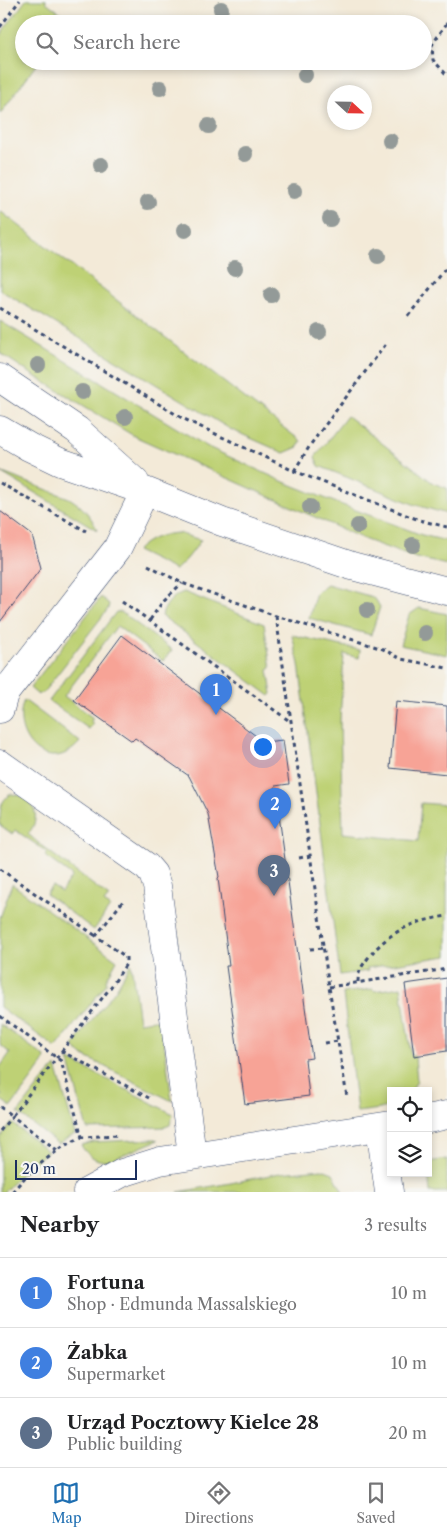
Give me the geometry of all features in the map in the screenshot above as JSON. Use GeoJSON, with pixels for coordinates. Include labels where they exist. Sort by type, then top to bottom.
{"type":"FeatureCollection","features":[{"type":"Feature","properties":{"kind":"street"},"geometry":{"type":"LineString","coordinates":[[0,378],[76,430],[145,491]]}},
{"type":"Feature","properties":{"kind":"street"},"geometry":{"type":"LineString","coordinates":[[0,430],[60,462],[145,491],[230,525],[337,561],[447,591]]}},
{"type":"Feature","properties":{"kind":"street"},"geometry":{"type":"LineString","coordinates":[[0,709],[4,694],[117,549],[145,491]]}},
{"type":"Feature","properties":{"kind":"street"},"geometry":{"type":"LineString","coordinates":[[0,764],[147,867],[153,874],[157,886],[191,1145]]}},
{"type":"Feature","properties":{"kind":"street"},"geometry":{"type":"LineString","coordinates":[[432,1118],[447,1116]]}},
{"type":"Feature","properties":{"kind":"street"},"geometry":{"type":"LineString","coordinates":[[87,1192],[122,1173],[160,1161],[191,1145],[385,1126],[390,1192]]}},
{"type":"Feature","properties":{"kind":"path"},"geometry":{"type":"LineString","coordinates":[[0,27],[20,0]]}},
{"type":"Feature","properties":{"kind":"path"},"geometry":{"type":"LineString","coordinates":[[447,23],[432,45],[433,60],[447,75]]}},
{"type":"Feature","properties":{"kind":"path"},"geometry":{"type":"LineString","coordinates":[[408,316],[447,267]]}},
{"type":"Feature","properties":{"kind":"path"},"geometry":{"type":"LineString","coordinates":[[0,308],[182,418],[294,471],[419,520],[447,527]]}},
{"type":"Feature","properties":{"kind":"path"},"geometry":{"type":"LineString","coordinates":[[294,471],[311,444],[386,344]]}},
{"type":"Feature","properties":{"kind":"path"},"geometry":{"type":"LineString","coordinates":[[0,483],[86,532]]}},
{"type":"Feature","properties":{"kind":"path"},"geometry":{"type":"LineString","coordinates":[[140,561],[182,583],[276,616],[383,650],[401,659],[447,668]]}},
{"type":"Feature","properties":{"kind":"path"},"geometry":{"type":"LineString","coordinates":[[93,580],[292,723]]}},
{"type":"Feature","properties":{"kind":"path"},"geometry":{"type":"LineString","coordinates":[[150,620],[163,601],[182,583]]}},
{"type":"Feature","properties":{"kind":"path"},"geometry":{"type":"LineString","coordinates":[[276,616],[349,1106]]}},
{"type":"Feature","properties":{"kind":"path"},"geometry":{"type":"LineString","coordinates":[[299,858],[311,856]]}},
{"type":"Feature","properties":{"kind":"path"},"geometry":{"type":"LineString","coordinates":[[0,869],[126,957],[126,964],[113,984],[0,1130]]}},
{"type":"Feature","properties":{"kind":"path"},"geometry":{"type":"LineString","coordinates":[[96,936],[121,903],[154,878]]}},
{"type":"Feature","properties":{"kind":"path"},"geometry":{"type":"LineString","coordinates":[[358,982],[360,968],[385,939],[416,922],[447,916]]}},
{"type":"Feature","properties":{"kind":"path"},"geometry":{"type":"LineString","coordinates":[[310,949],[324,948]]}},
{"type":"Feature","properties":{"kind":"path"},"geometry":{"type":"LineString","coordinates":[[330,987],[447,970]]}},
{"type":"Feature","properties":{"kind":"path"},"geometry":{"type":"LineString","coordinates":[[0,1016],[62,1061],[82,1137]]}},
{"type":"Feature","properties":{"kind":"path"},"geometry":{"type":"LineString","coordinates":[[325,1043],[338,1041]]}},
{"type":"Feature","properties":{"kind":"path"},"geometry":{"type":"LineString","coordinates":[[61,1051],[172,1110],[191,1145]]}},
{"type":"Feature","properties":{"kind":"path"},"geometry":{"type":"LineString","coordinates":[[0,1107],[57,1150]]}},
{"type":"Feature","properties":{"kind":"path"},"geometry":{"type":"LineString","coordinates":[[12,1192],[29,1173],[57,1150],[82,1137],[119,1135]]}},
{"type":"Feature","properties":{"kind":"green space"},"geometry":{"type":"Polygon","coordinates":[[[26,0],[46,0],[46,2],[63,15],[15,15],[15,70],[32,70],[0,114],[0,39],[4,29],[26,0]]]}},
{"type":"Feature","properties":{"kind":"green space"},"geometry":{"type":"Polygon","coordinates":[[[0,211],[301,441],[298,447],[284,453],[230,429],[0,290],[0,211]]]}},
{"type":"Feature","properties":{"kind":"green space"},"geometry":{"type":"Polygon","coordinates":[[[0,321],[208,447],[284,482],[337,503],[422,535],[447,541],[447,565],[412,557],[366,540],[134,436],[0,353],[0,321]]]}},
{"type":"Feature","properties":{"kind":"green space"},"geometry":{"type":"Polygon","coordinates":[[[347,416],[433,483],[447,488],[447,514],[413,504],[319,466],[315,457],[347,416]]]}},
{"type":"Feature","properties":{"kind":"green space"},"geometry":{"type":"Polygon","coordinates":[[[0,472],[69,498],[86,511],[97,530],[0,472]]]}},
{"type":"Feature","properties":{"kind":"green space"},"geometry":{"type":"Polygon","coordinates":[[[178,533],[201,540],[186,560],[175,570],[136,551],[145,543],[155,538],[178,533]]]}},
{"type":"Feature","properties":{"kind":"green space"},"geometry":{"type":"Polygon","coordinates":[[[327,584],[369,596],[376,600],[380,607],[371,635],[309,618],[316,592],[327,584]]]}},
{"type":"Feature","properties":{"kind":"green space"},"geometry":{"type":"Polygon","coordinates":[[[184,592],[264,624],[271,668],[268,670],[272,694],[270,696],[162,616],[170,601],[184,592]]]}},
{"type":"Feature","properties":{"kind":"green space"},"geometry":{"type":"Polygon","coordinates":[[[101,597],[109,604],[108,609],[42,694],[38,695],[30,688],[101,597]]]}},
{"type":"Feature","properties":{"kind":"green space"},"geometry":{"type":"Polygon","coordinates":[[[419,608],[447,614],[447,655],[400,645],[409,615],[419,608]]]}},
{"type":"Feature","properties":{"kind":"green space"},"geometry":{"type":"Polygon","coordinates":[[[116,612],[121,612],[172,650],[163,661],[117,626],[64,696],[93,718],[91,721],[93,724],[89,729],[49,701],[116,612]]]}},
{"type":"Feature","properties":{"kind":"green space"},"geometry":{"type":"Polygon","coordinates":[[[292,635],[360,650],[359,658],[344,654],[340,721],[343,833],[418,841],[421,803],[447,805],[447,956],[367,968],[368,971],[340,975],[299,664],[292,635]]]}},
{"type":"Feature","properties":{"kind":"green space"},"geometry":{"type":"Polygon","coordinates":[[[24,700],[80,742],[68,752],[56,756],[45,755],[35,749],[27,739],[22,728],[21,714],[24,700]]]}},
{"type":"Feature","properties":{"kind":"green space"},"geometry":{"type":"Polygon","coordinates":[[[11,794],[25,798],[34,808],[35,821],[28,834],[109,897],[104,903],[110,907],[94,930],[46,894],[52,886],[61,892],[72,876],[45,856],[47,852],[15,830],[12,834],[0,825],[3,803],[7,796],[11,794]]]}},
{"type":"Feature","properties":{"kind":"green space"},"geometry":{"type":"Polygon","coordinates":[[[12,884],[117,960],[106,980],[107,983],[56,1048],[0,1007],[0,918],[12,884]]]}},
{"type":"Feature","properties":{"kind":"green space"},"geometry":{"type":"Polygon","coordinates":[[[131,963],[139,1022],[161,1019],[172,1101],[82,1055],[73,1047],[116,989],[131,963]]]}},
{"type":"Feature","properties":{"kind":"green space"},"geometry":{"type":"Polygon","coordinates":[[[401,987],[411,1055],[415,1057],[417,1081],[413,1087],[387,1087],[387,1106],[357,1112],[343,993],[373,989],[374,991],[401,987]]]}},
{"type":"Feature","properties":{"kind":"green space"},"geometry":{"type":"Polygon","coordinates":[[[0,1024],[45,1057],[43,1064],[11,1107],[0,1099],[2,1095],[0,1094],[0,1067],[10,1053],[0,1045],[0,1024]]]}},
{"type":"Feature","properties":{"kind":"green space"},"geometry":{"type":"Polygon","coordinates":[[[68,1059],[173,1114],[170,1125],[165,1127],[87,1129],[68,1059]]]}},
{"type":"Feature","properties":{"kind":"green space"},"geometry":{"type":"Polygon","coordinates":[[[56,1066],[75,1134],[58,1144],[18,1113],[56,1066]]]}},
{"type":"Feature","properties":{"kind":"green space"},"geometry":{"type":"Polygon","coordinates":[[[12,1123],[48,1151],[4,1192],[0,1192],[0,1138],[12,1123]]]}},
{"type":"Feature","properties":{"kind":"green space"},"geometry":{"type":"Polygon","coordinates":[[[158,1140],[108,1161],[92,1157],[81,1145],[94,1142],[158,1140]]]}},
{"type":"Feature","properties":{"kind":"green space"},"geometry":{"type":"Polygon","coordinates":[[[447,1159],[447,1192],[430,1192],[428,1177],[432,1177],[432,1161],[447,1159]]]}},
{"type":"Feature","properties":{"kind":"green space"},"geometry":{"type":"Polygon","coordinates":[[[322,1169],[333,1173],[343,1192],[178,1192],[280,1173],[322,1169]]]}},
{"type":"Feature","properties":{"kind":"building"},"geometry":{"type":"Polygon","coordinates":[[[0,511],[32,535],[41,568],[0,622],[0,511]]]}},
{"type":"Feature","properties":{"kind":"building"},"geometry":{"type":"Polygon","coordinates":[[[122,635],[264,742],[283,740],[289,784],[275,786],[312,1058],[305,1059],[309,1096],[245,1104],[226,966],[229,966],[219,877],[208,814],[189,776],[135,738],[132,741],[74,700],[122,635]]]}},
{"type":"Feature","properties":{"kind":"building"},"geometry":{"type":"Polygon","coordinates":[[[396,701],[447,706],[447,774],[390,768],[396,701]]]}},
{"type":"Feature","properties":{"kind":"building"},"geometry":{"type":"Polygon","coordinates":[[[447,978],[447,1051],[414,1056],[405,984],[447,978]]]}},
{"type":"Feature","properties":{"kind":"place","name":"Fortuna"},"geometry":{"type":"Point","coordinates":[216,715]}},
{"type":"Feature","properties":{"kind":"place","name":"Żabka"},"geometry":{"type":"Point","coordinates":[275,829]}},
{"type":"Feature","properties":{"kind":"place","name":"Urząd Pocztowy Kielce 28"},"geometry":{"type":"Point","coordinates":[274,896]}}]}
